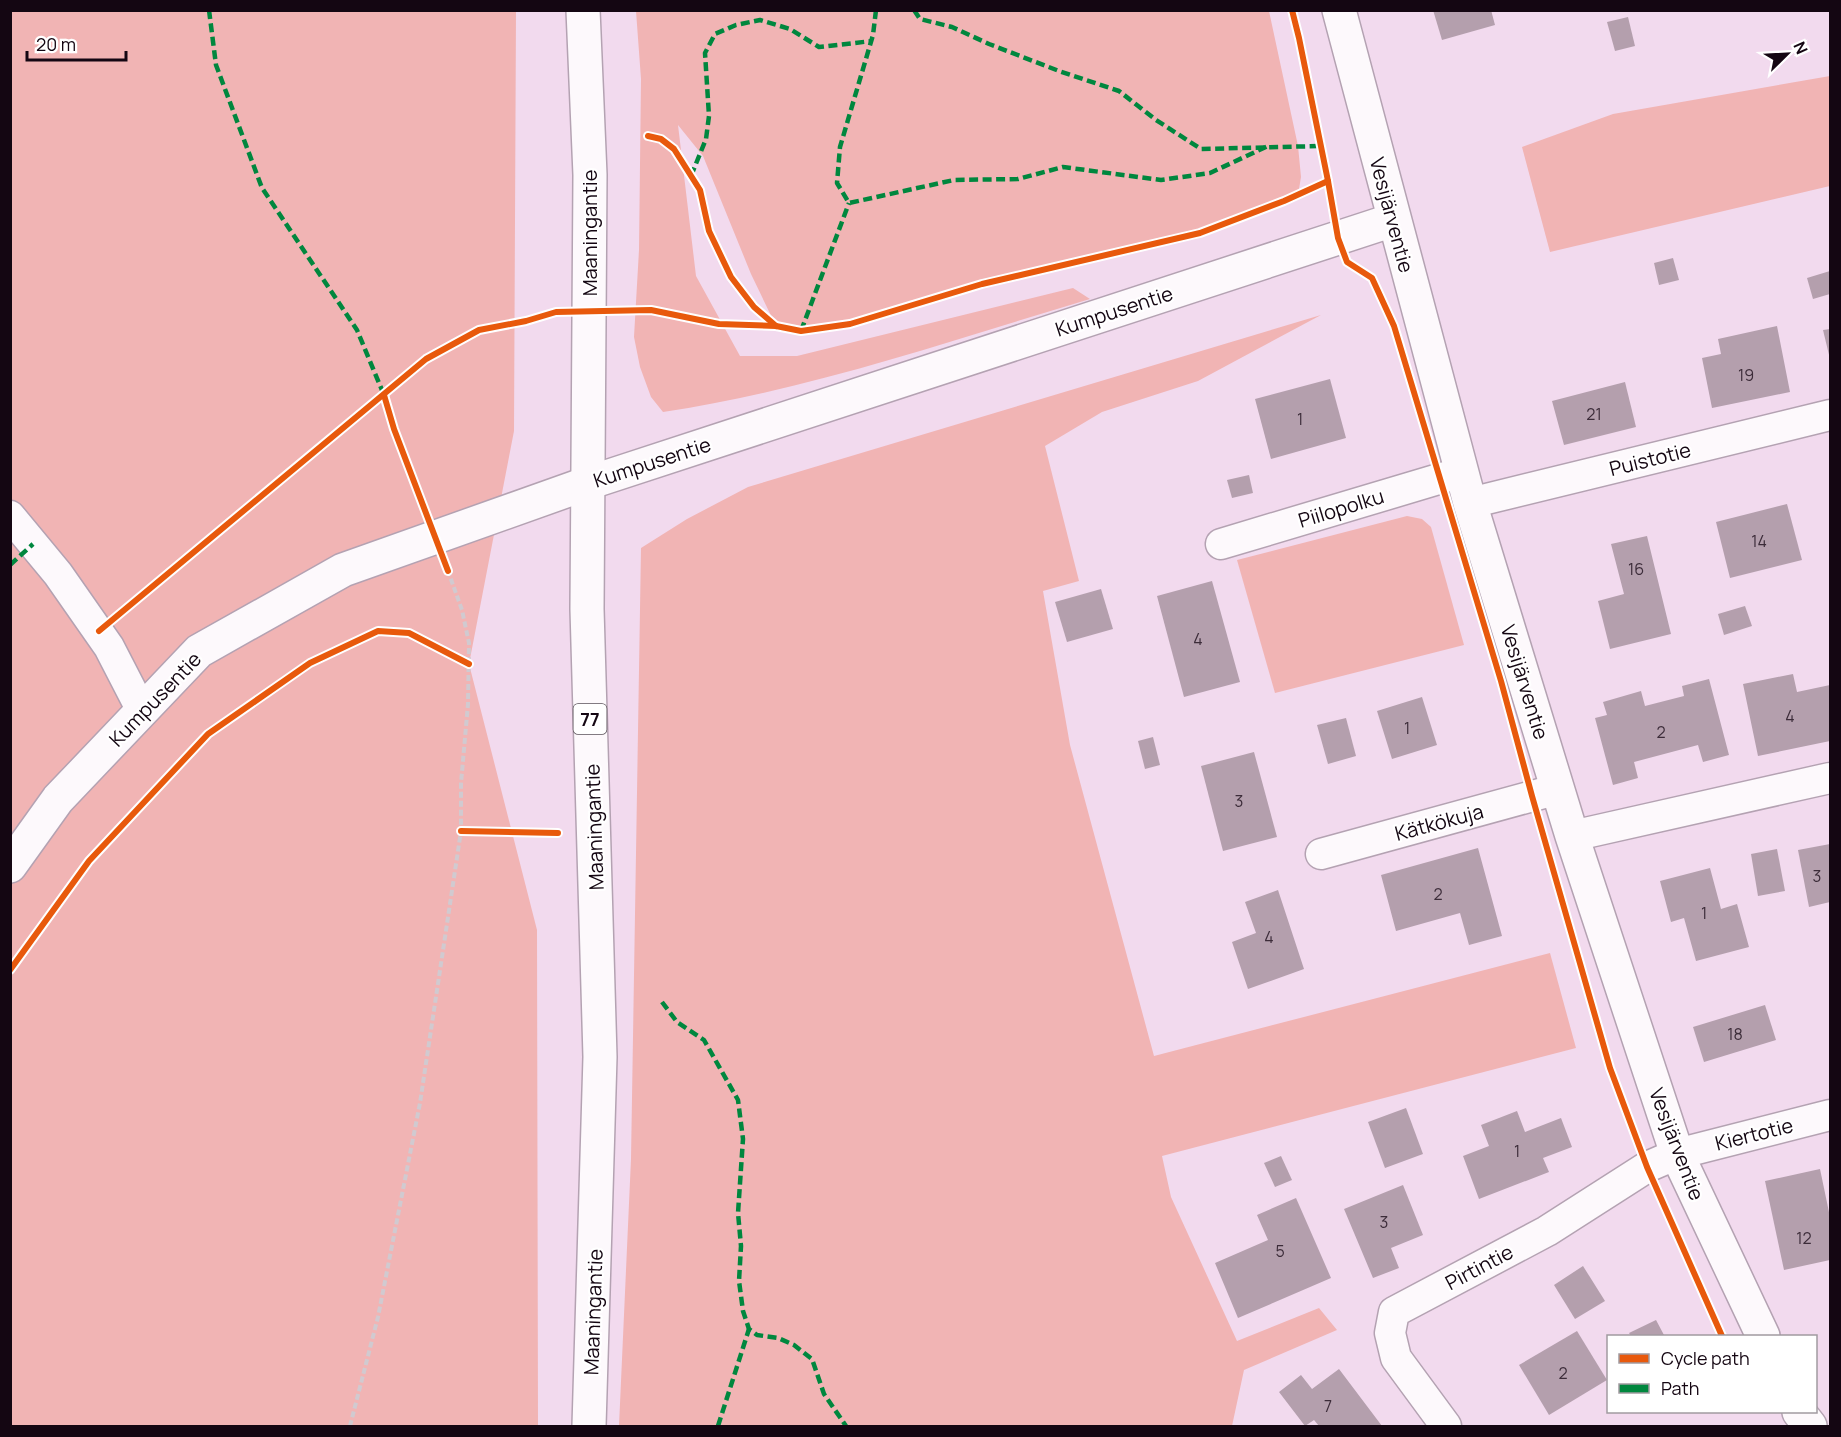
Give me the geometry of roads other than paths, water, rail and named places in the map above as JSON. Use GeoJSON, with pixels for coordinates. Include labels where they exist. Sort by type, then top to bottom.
{"type":"FeatureCollection","features":[{"type":"Feature","properties":{"kind":"street","name":"Maaningantie"},"geometry":{"type":"LineString","coordinates":[[583,10],[590,175],[587,609],[600,1057],[590,1426]]}},
{"type":"Feature","properties":{"kind":"street","name":"Vesijärventie"},"geometry":{"type":"LineString","coordinates":[[1339,10],[1461,472],[1572,836],[1677,1154],[1763,1335]]}},
{"type":"Feature","properties":{"kind":"street","name":"Kumpusentie"},"geometry":{"type":"LineString","coordinates":[[10,866],[58,799],[198,651],[342,570],[588,483],[1393,220]]}},
{"type":"Feature","properties":{"kind":"street","name":"Puistotie"},"geometry":{"type":"LineString","coordinates":[[1470,503],[1830,416]]}},
{"type":"Feature","properties":{"kind":"street","name":"Piilopolku"},"geometry":{"type":"LineString","coordinates":[[1221,544],[1461,472]]}},
{"type":"Feature","properties":{"kind":"street"},"geometry":{"type":"LineString","coordinates":[[10,516],[58,574],[109,646],[142,711]]}},
{"type":"Feature","properties":{"kind":"street"},"geometry":{"type":"LineString","coordinates":[[1572,836],[1830,778]]}},
{"type":"Feature","properties":{"kind":"street","name":"Kätkökuja"},"geometry":{"type":"LineString","coordinates":[[1321,854],[1558,789]]}},
{"type":"Feature","properties":{"kind":"street","name":"Kiertotie"},"geometry":{"type":"LineString","coordinates":[[1677,1154],[1830,1115]]}},
{"type":"Feature","properties":{"kind":"street","name":"Pirtintie"},"geometry":{"type":"LineString","coordinates":[[1446,1426],[1396,1358],[1390,1333],[1394,1312],[1547,1231],[1647,1167],[1677,1154]]}},
{"type":"Feature","properties":{"kind":"street"},"geometry":{"type":"LineString","coordinates":[[1800,1413],[1810,1426]]}}]}
